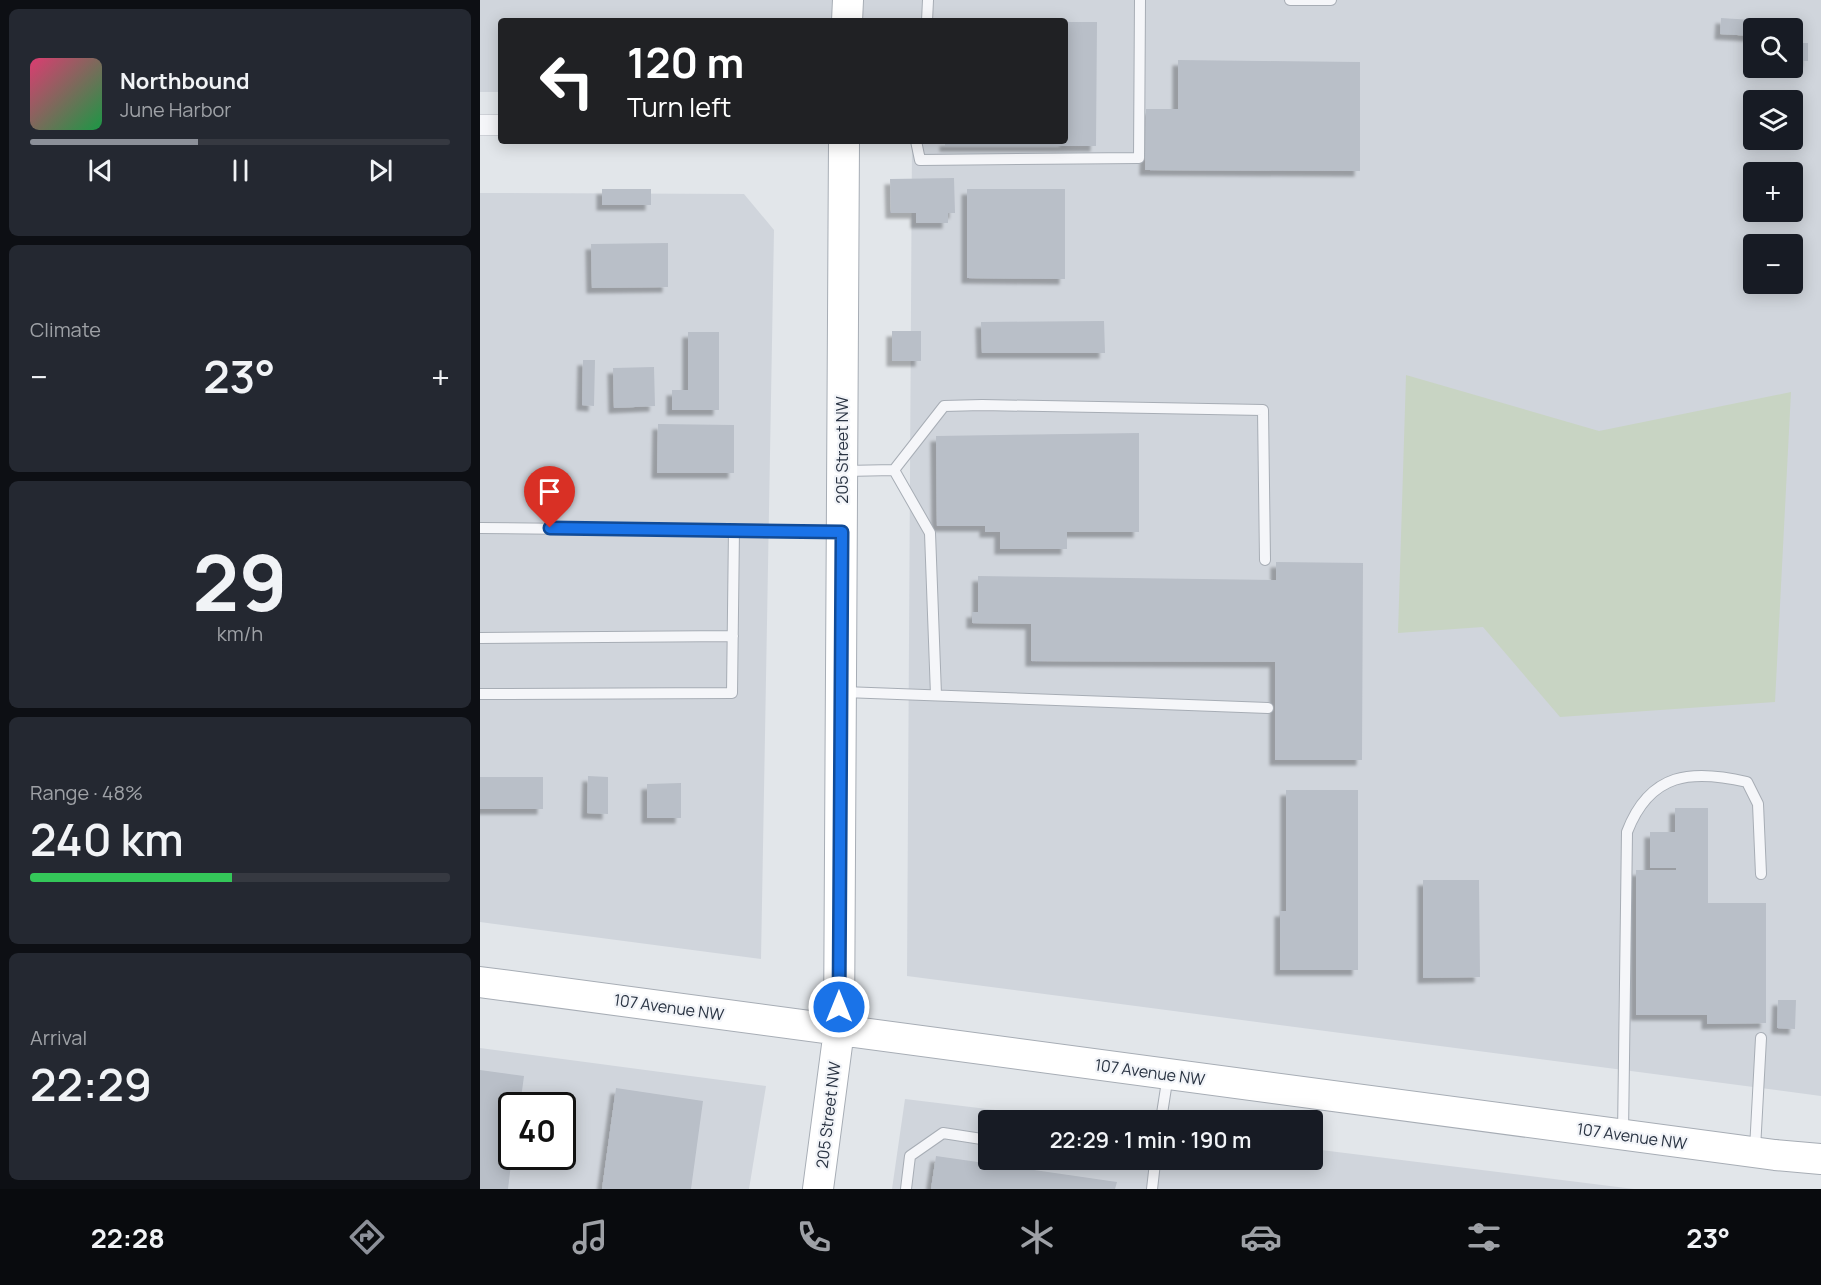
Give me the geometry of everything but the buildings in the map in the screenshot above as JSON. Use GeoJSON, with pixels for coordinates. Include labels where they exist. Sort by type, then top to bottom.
{"type":"FeatureCollection","features":[{"type":"Feature","properties":{"kind":"street"},"geometry":{"type":"LineString","coordinates":[[847,18],[848,0]]}},
{"type":"Feature","properties":{"kind":"street"},"geometry":{"type":"LineString","coordinates":[[480,125],[498,125]]}},
{"type":"Feature","properties":{"kind":"street","name":"205 Street NW"},"geometry":{"type":"LineString","coordinates":[[818,1189],[839,1030],[844,144]]}},
{"type":"Feature","properties":{"kind":"street","name":"107 Avenue NW"},"geometry":{"type":"LineString","coordinates":[[480,982],[1623,1135],[1821,1159]]}},
{"type":"Feature","properties":{"kind":"lane"},"geometry":{"type":"LineString","coordinates":[[927,18],[928,0]]}},
{"type":"Feature","properties":{"kind":"lane"},"geometry":{"type":"LineString","coordinates":[[917,144],[920,159],[1139,158],[1140,0]]}},
{"type":"Feature","properties":{"kind":"lane"},"geometry":{"type":"LineString","coordinates":[[1290,0],[1331,0]]}},
{"type":"Feature","properties":{"kind":"lane"},"geometry":{"type":"LineString","coordinates":[[894,470],[944,406],[1263,410],[1264,560]]}},
{"type":"Feature","properties":{"kind":"lane"},"geometry":{"type":"LineString","coordinates":[[842,471],[894,470]]}},
{"type":"Feature","properties":{"kind":"lane"},"geometry":{"type":"LineString","coordinates":[[894,470],[930,533],[936,695]]}},
{"type":"Feature","properties":{"kind":"lane"},"geometry":{"type":"LineString","coordinates":[[480,528],[734,529],[842,532]]}},
{"type":"Feature","properties":{"kind":"lane"},"geometry":{"type":"LineString","coordinates":[[480,694],[732,693],[734,529]]}},
{"type":"Feature","properties":{"kind":"lane"},"geometry":{"type":"LineString","coordinates":[[480,638],[733,636]]}},
{"type":"Feature","properties":{"kind":"lane"},"geometry":{"type":"LineString","coordinates":[[841,692],[1268,708]]}},
{"type":"Feature","properties":{"kind":"lane"},"geometry":{"type":"LineString","coordinates":[[1623,1135],[1627,832],[1634,812],[1654,789],[1686,775],[1715,775],[1748,782],[1758,804],[1761,874]]}},
{"type":"Feature","properties":{"kind":"lane"},"geometry":{"type":"LineString","coordinates":[[1755,1152],[1761,1038]]}},
{"type":"Feature","properties":{"kind":"lane"},"geometry":{"type":"LineString","coordinates":[[1163,1110],[1168,1074]]}},
{"type":"Feature","properties":{"kind":"lane"},"geometry":{"type":"LineString","coordinates":[[906,1189],[910,1156],[943,1133],[978,1138]]}},
{"type":"Feature","properties":{"kind":"lane"},"geometry":{"type":"LineString","coordinates":[[1152,1189],[1154,1170]]}},
{"type":"Feature","properties":{"kind":"shaded area"},"geometry":{"type":"Polygon","coordinates":[[[480,0],[1821,0],[1821,1096],[907,976],[912,144],[1068,144],[1068,18],[498,18],[498,92],[480,92],[480,0]]]}},
{"type":"Feature","properties":{"kind":"shaded area"},"geometry":{"type":"Polygon","coordinates":[[[480,193],[744,194],[774,230],[761,959],[480,922],[480,193]]]}},
{"type":"Feature","properties":{"kind":"shaded area"},"geometry":{"type":"Polygon","coordinates":[[[480,1048],[766,1086],[749,1189],[480,1189],[480,1048]]]}},
{"type":"Feature","properties":{"kind":"shaded area"},"geometry":{"type":"Polygon","coordinates":[[[905,1099],[995,1110],[978,1110],[978,1170],[1323,1170],[1323,1150],[1634,1189],[892,1189],[905,1099]]]}},
{"type":"Feature","properties":{"kind":"green space"},"geometry":{"type":"Polygon","coordinates":[[[1406,375],[1599,431],[1791,392],[1775,702],[1560,717],[1483,627],[1398,633],[1406,375]]]}},
{"type":"Feature","properties":{"kind":"route"},"geometry":{"type":"LineString","coordinates":[[550,528],[842,532],[839,1007]]}}]}
